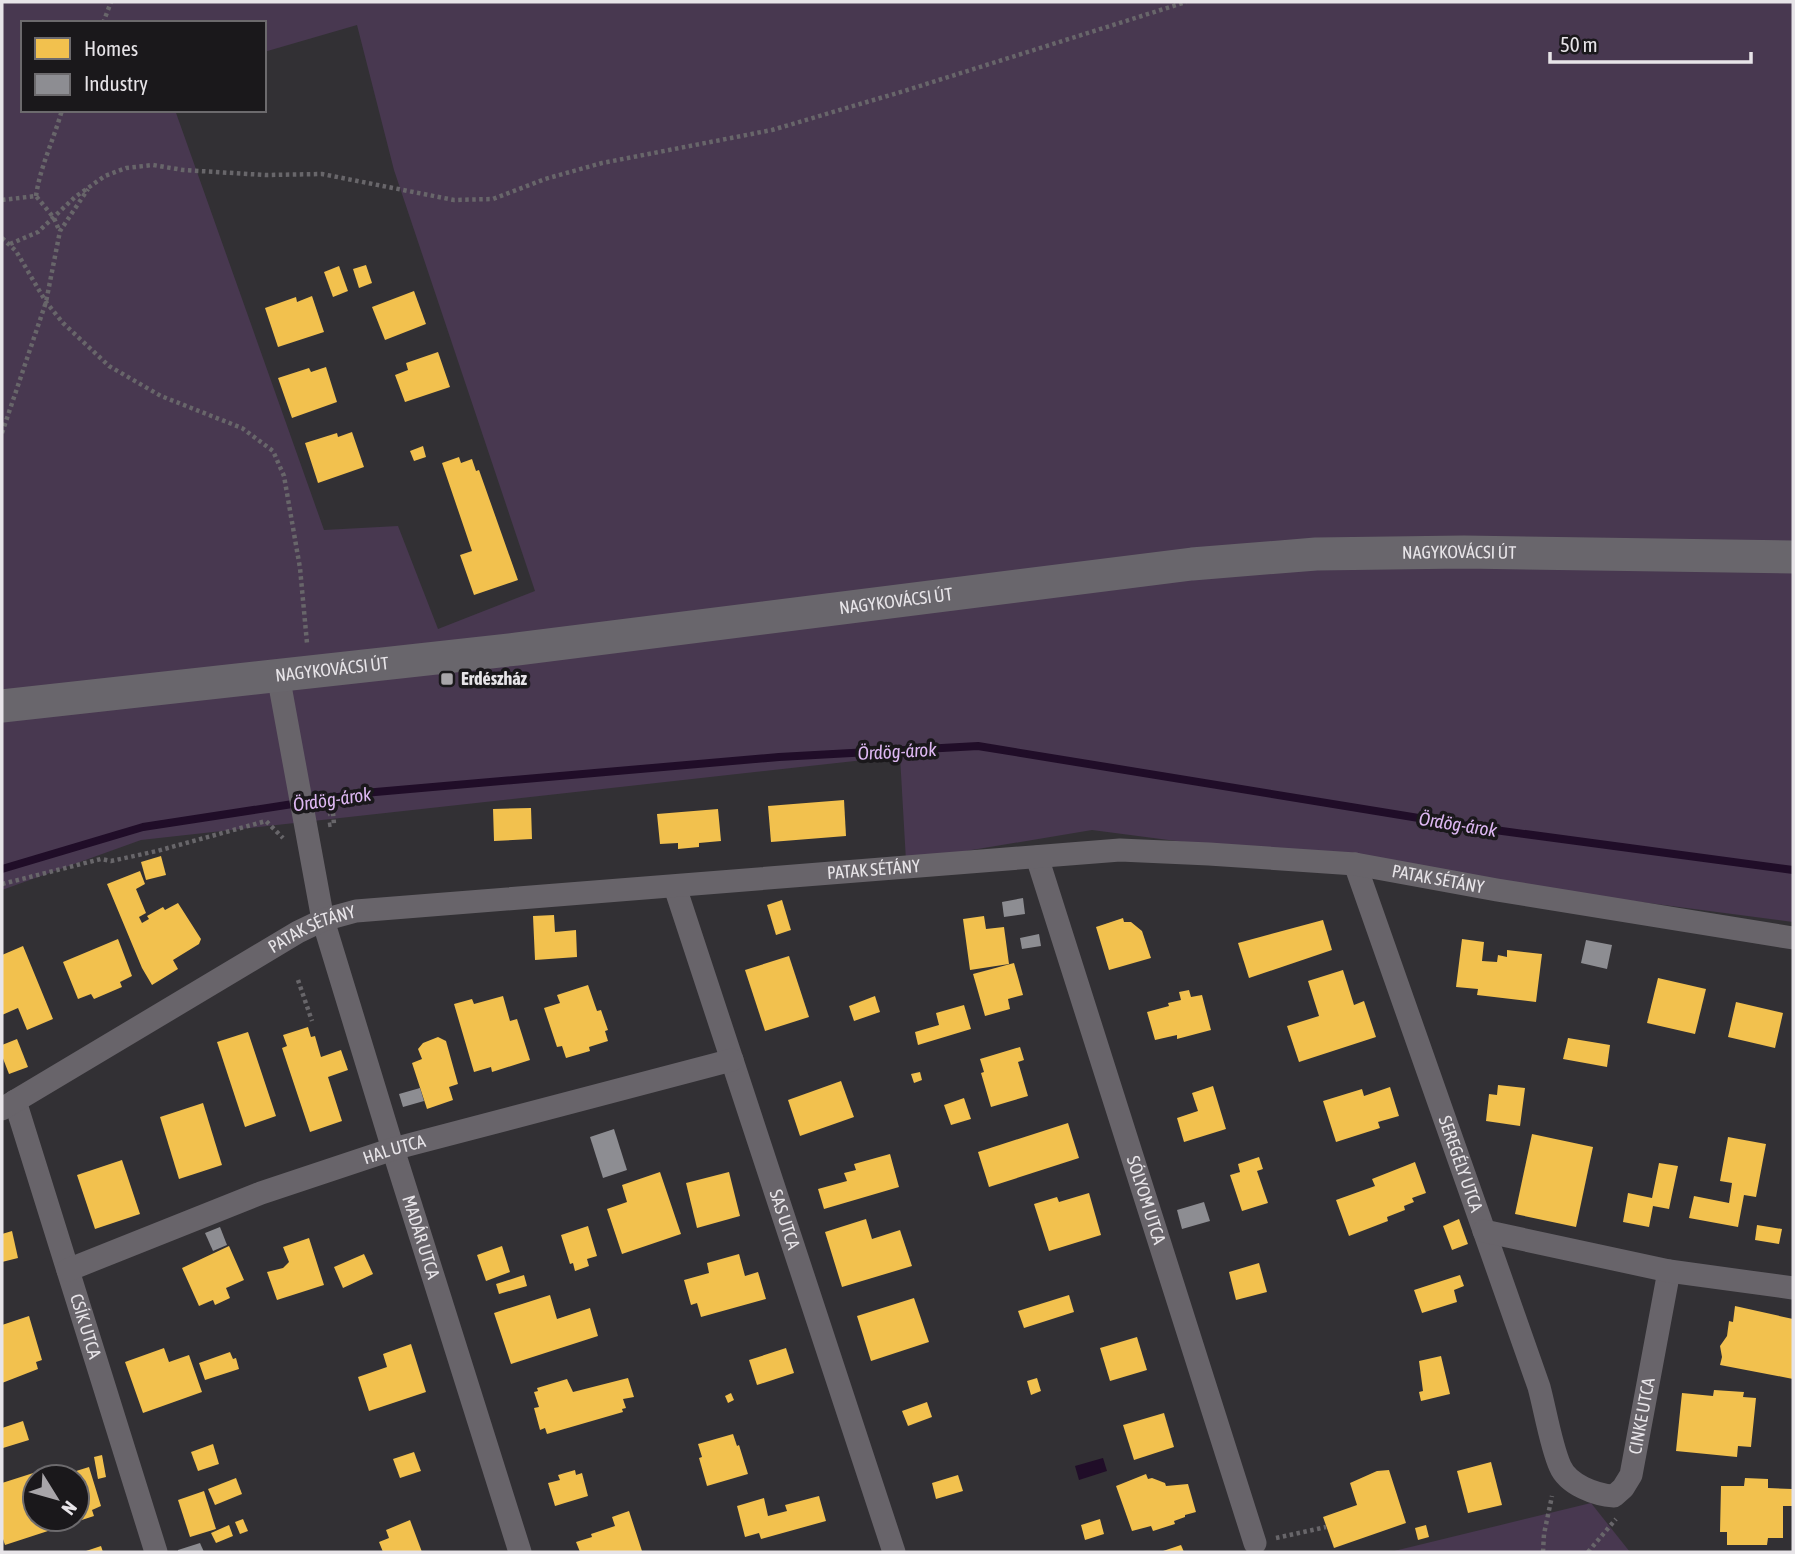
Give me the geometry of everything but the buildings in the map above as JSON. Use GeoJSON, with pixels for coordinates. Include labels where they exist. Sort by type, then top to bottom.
{"type":"FeatureCollection","features":[{"type":"Feature","properties":{"kind":"street","name":"NAGYKOVÁCSI ÚT"},"geometry":{"type":"LineString","coordinates":[[2,706],[517,649],[1192,564],[1316,554],[1464,552],[1793,557]]}},
{"type":"Feature","properties":{"kind":"street","name":"MADÁR UTCA"},"geometry":{"type":"LineString","coordinates":[[294,673],[296,772],[323,920],[520,1552]]}},
{"type":"Feature","properties":{"kind":"street","name":"PATAK SÉTÁNY"},"geometry":{"type":"LineString","coordinates":[[8,1105],[286,939],[323,920],[356,911],[1120,850],[1209,853],[1355,864],[1497,890],[1793,937]]}},
{"type":"Feature","properties":{"kind":"street","name":"SÓLYOM UTCA"},"geometry":{"type":"LineString","coordinates":[[1037,857],[1255,1544]]}},
{"type":"Feature","properties":{"kind":"street","name":"SEREGÉLY UTCA"},"geometry":{"type":"LineString","coordinates":[[1355,864],[1539,1387],[1560,1468]]}},
{"type":"Feature","properties":{"kind":"street","name":"SAS UTCA"},"geometry":{"type":"LineString","coordinates":[[675,887],[894,1552]]}},
{"type":"Feature","properties":{"kind":"street","name":"HAL UTCA"},"geometry":{"type":"LineString","coordinates":[[68,1269],[261,1193],[393,1149],[733,1060]]}},
{"type":"Feature","properties":{"kind":"street","name":"CSÍK UTCA"},"geometry":{"type":"LineString","coordinates":[[8,1105],[68,1269],[156,1552]]}},
{"type":"Feature","properties":{"kind":"street"},"geometry":{"type":"LineString","coordinates":[[1484,1231],[1669,1271],[1793,1288]]}},
{"type":"Feature","properties":{"kind":"street","name":"CINKE UTCA"},"geometry":{"type":"LineString","coordinates":[[1560,1468],[1580,1486],[1597,1495],[1614,1496],[1631,1475],[1669,1271]]}},
{"type":"Feature","properties":{"kind":"path"},"geometry":{"type":"LineString","coordinates":[[104,21],[111,2]]}},
{"type":"Feature","properties":{"kind":"path"},"geometry":{"type":"LineString","coordinates":[[10,244],[38,232],[90,185],[126,168],[153,165],[183,170],[265,175],[322,174],[454,200],[493,199],[545,179],[602,163],[772,130],[904,92],[1186,2]]}},
{"type":"Feature","properties":{"kind":"path"},"geometry":{"type":"LineString","coordinates":[[36,196],[41,172],[57,134],[62,112]]}},
{"type":"Feature","properties":{"kind":"path"},"geometry":{"type":"LineString","coordinates":[[2,433],[46,302],[60,231],[90,185]]}},
{"type":"Feature","properties":{"kind":"path"},"geometry":{"type":"LineString","coordinates":[[36,196],[54,218],[60,231]]}},
{"type":"Feature","properties":{"kind":"path"},"geometry":{"type":"LineString","coordinates":[[2,200],[36,196]]}},
{"type":"Feature","properties":{"kind":"path"},"geometry":{"type":"LineString","coordinates":[[2,238],[10,244],[46,302],[74,335],[109,366],[161,396],[242,428],[273,452],[284,476],[300,568],[294,673]]}},
{"type":"Feature","properties":{"kind":"path"},"geometry":{"type":"LineString","coordinates":[[2,884],[101,859],[111,861],[157,851],[266,821],[282,838],[306,829]]}},
{"type":"Feature","properties":{"kind":"path"},"geometry":{"type":"LineString","coordinates":[[298,980],[312,1021]]}},
{"type":"Feature","properties":{"kind":"path"},"geometry":{"type":"LineString","coordinates":[[1543,1552],[1549,1508],[1560,1468]]}},
{"type":"Feature","properties":{"kind":"path"},"geometry":{"type":"LineString","coordinates":[[1255,1544],[1326,1527]]}},
{"type":"Feature","properties":{"kind":"shaded area"},"geometry":{"type":"Polygon","coordinates":[[[2,2],[1793,2],[1793,922],[1092,830],[906,861],[900,756],[141,840],[2,890],[2,2]],[[21,21],[21,112],[176,112],[324,530],[398,526],[438,629],[535,591],[394,170],[357,25],[266,51],[266,21],[21,21]]]}},
{"type":"Feature","properties":{"kind":"shaded area"},"geometry":{"type":"Polygon","coordinates":[[[1103,1458],[1107,1471],[1079,1480],[1075,1466],[1103,1458]]]}},
{"type":"Feature","properties":{"kind":"shaded area"},"geometry":{"type":"Polygon","coordinates":[[[1591,1503],[1630,1552],[1390,1552],[1591,1503]]]}},
{"type":"Feature","properties":{"kind":"waterway","name":"Ördög-árok"},"geometry":{"type":"LineString","coordinates":[[2,869],[143,827],[364,793],[779,757],[978,746],[1480,828],[1793,870]]}},
{"type":"Feature","properties":{"kind":"place","name":"Erdészház"},"geometry":{"type":"Point","coordinates":[447,679]}}]}
